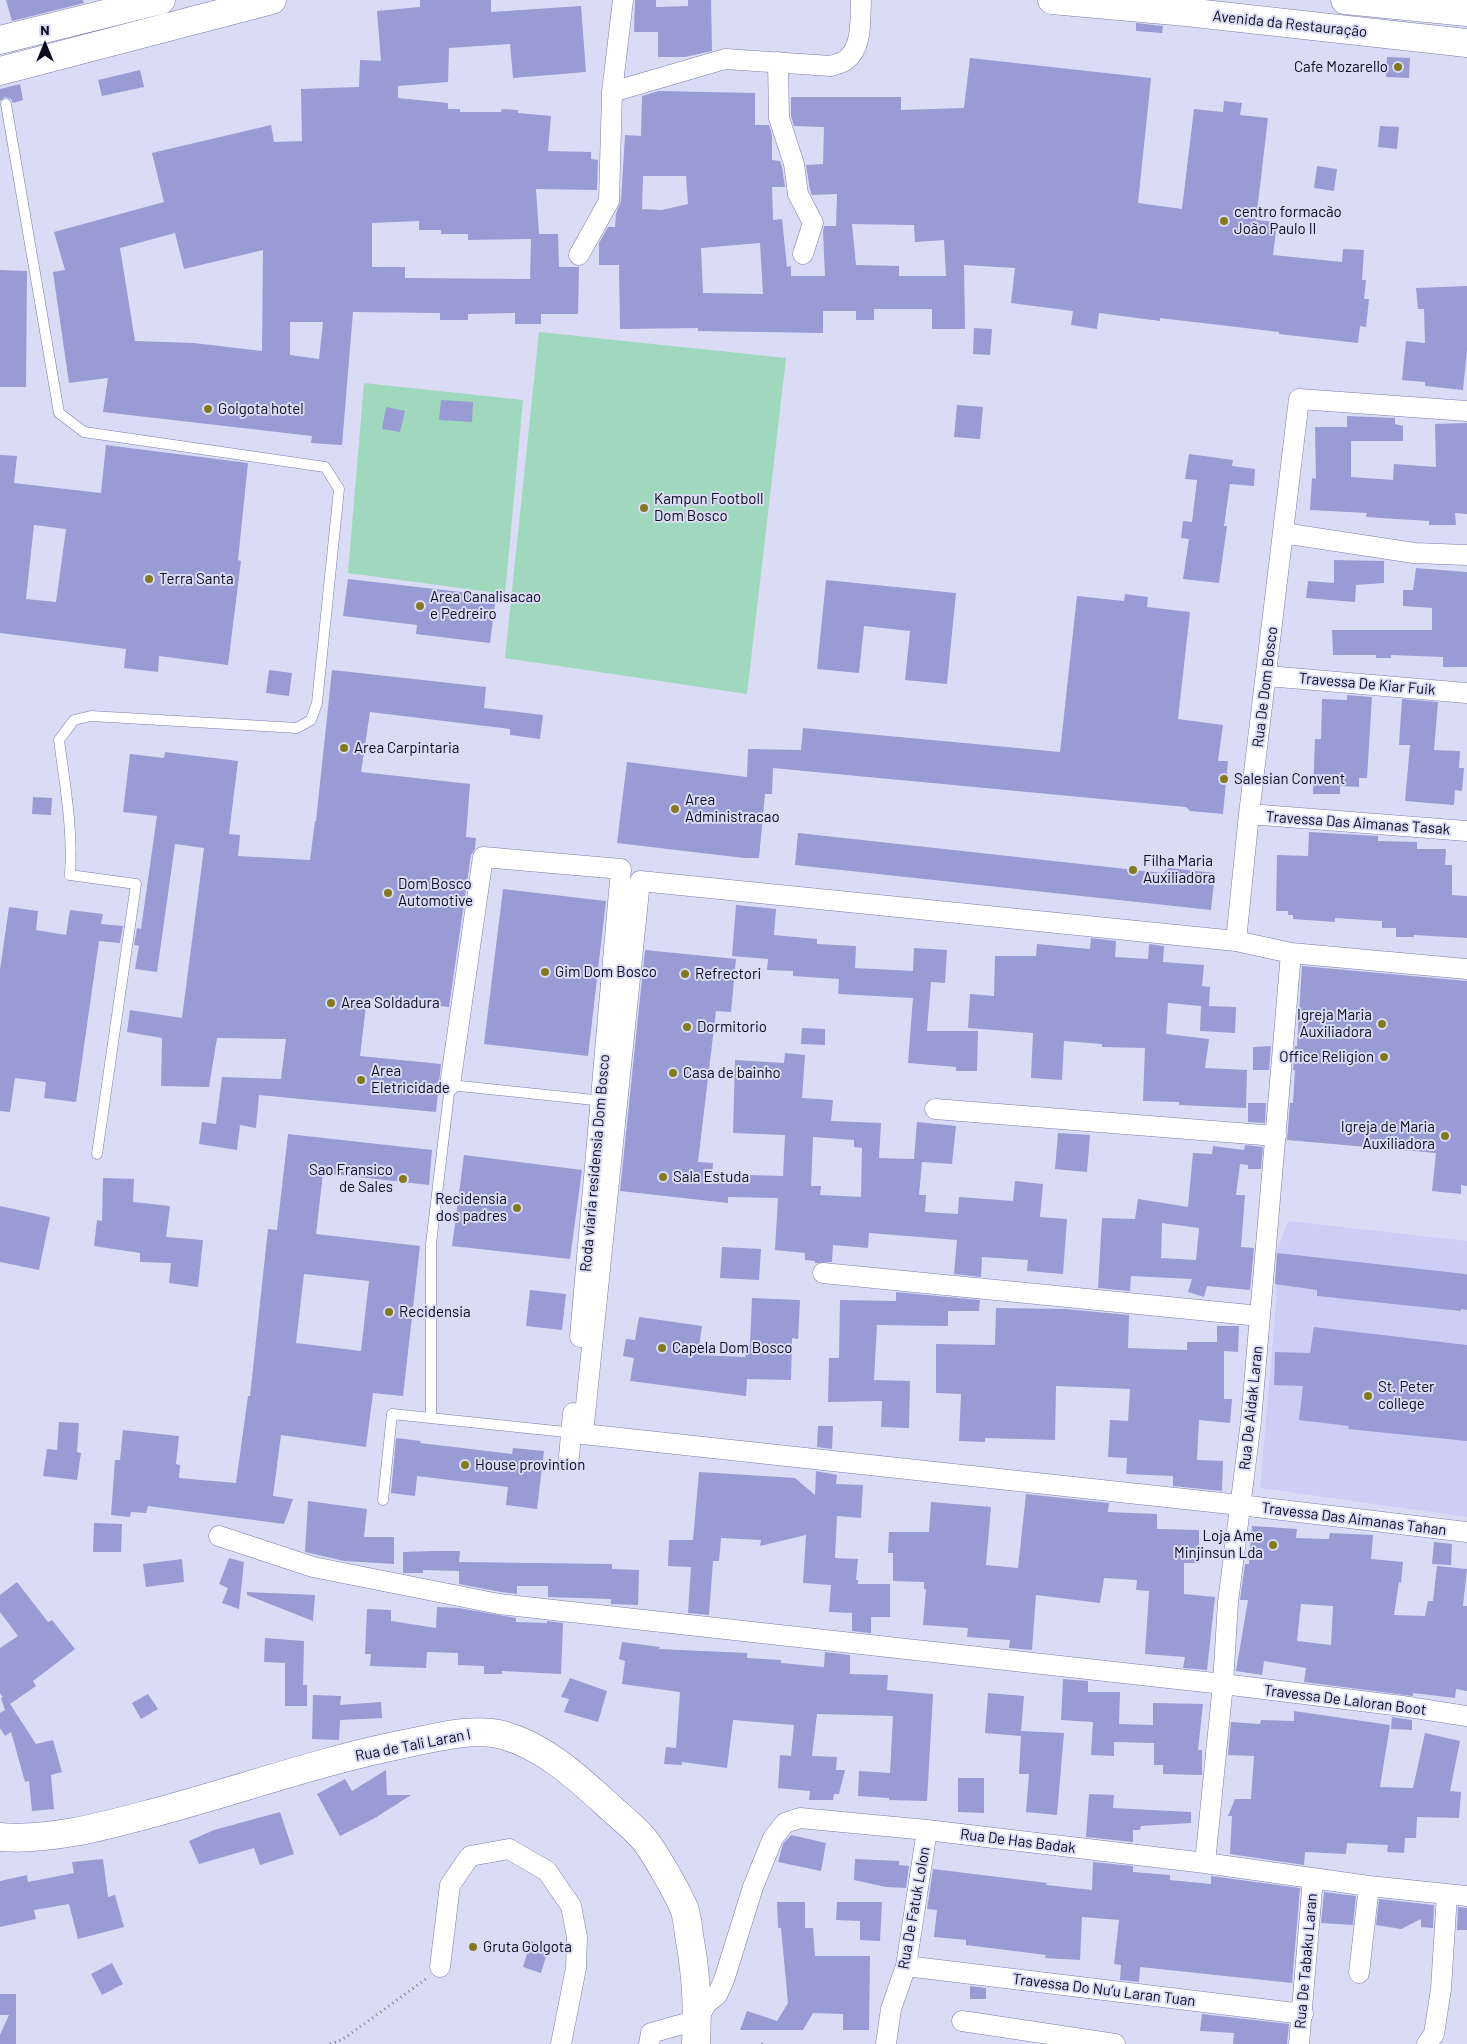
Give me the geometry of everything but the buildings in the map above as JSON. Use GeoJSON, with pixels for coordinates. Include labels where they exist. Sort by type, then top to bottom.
{"type":"FeatureCollection","features":[{"type":"Feature","properties":{"kind":"main road"},"geometry":{"type":"LineString","coordinates":[[0,40],[161,0]]}},
{"type":"Feature","properties":{"kind":"main road"},"geometry":{"type":"LineString","coordinates":[[0,77],[272,0]]}},
{"type":"Feature","properties":{"kind":"main road","name":"Avenida da Restauração"},"geometry":{"type":"LineString","coordinates":[[1052,0],[1186,12],[1467,44]]}},
{"type":"Feature","properties":{"kind":"main road","name":"Avenida da Restauração"},"geometry":{"type":"LineString","coordinates":[[1345,0],[1467,12]]}},
{"type":"Feature","properties":{"kind":"main road","name":"Rua de Tali Laran I"},"geometry":{"type":"LineString","coordinates":[[0,1837],[16,1838],[54,1835],[114,1824],[215,1797],[331,1761],[382,1748],[454,1734],[485,1732],[505,1736],[544,1754],[569,1771],[644,1838],[684,1909],[692,1951],[697,2032]]}},
{"type":"Feature","properties":{"kind":"street"},"geometry":{"type":"LineString","coordinates":[[579,255],[610,201],[612,92],[623,0]]}},
{"type":"Feature","properties":{"kind":"street"},"geometry":{"type":"LineString","coordinates":[[612,92],[725,60],[832,66],[846,60],[856,49],[859,38],[861,0]]}},
{"type":"Feature","properties":{"kind":"street"},"geometry":{"type":"LineString","coordinates":[[778,62],[779,118],[794,164],[798,194],[813,223],[803,254]]}},
{"type":"Feature","properties":{"kind":"street","name":"Rua De Dom Bosco"},"geometry":{"type":"LineString","coordinates":[[1236,942],[1249,814],[1284,533],[1298,399],[1467,411]]}},
{"type":"Feature","properties":{"kind":"street"},"geometry":{"type":"LineString","coordinates":[[1284,533],[1414,552],[1467,555]]}},
{"type":"Feature","properties":{"kind":"street","name":"Travessa De Kiar Fuik"},"geometry":{"type":"LineString","coordinates":[[1267,676],[1467,693]]}},
{"type":"Feature","properties":{"kind":"street","name":"Travessa Das Aimanas Tasak"},"geometry":{"type":"LineString","coordinates":[[1249,814],[1467,831]]}},
{"type":"Feature","properties":{"kind":"street","name":"Roda viaria residensia Dom Bosco"},"geometry":{"type":"LineString","coordinates":[[450,1085],[483,858],[621,869],[609,1102]]}},
{"type":"Feature","properties":{"kind":"street"},"geometry":{"type":"LineString","coordinates":[[569,1457],[577,1433],[609,1102],[640,881],[1236,942],[1292,953],[1467,969]]}},
{"type":"Feature","properties":{"kind":"street","name":"Rua De Aidak Laran"},"geometry":{"type":"LineString","coordinates":[[1205,1863],[1223,1684],[1228,1602],[1251,1421],[1292,953]]}},
{"type":"Feature","properties":{"kind":"street"},"geometry":{"type":"LineString","coordinates":[[935,1109],[1276,1136]]}},
{"type":"Feature","properties":{"kind":"street"},"geometry":{"type":"LineString","coordinates":[[824,1273],[1260,1316]]}},
{"type":"Feature","properties":{"kind":"street","name":"Travessa Das Aimanas Tahan"},"geometry":{"type":"LineString","coordinates":[[577,1433],[1240,1505],[1467,1532]]}},
{"type":"Feature","properties":{"kind":"street","name":"Travessa De Laloran Boot"},"geometry":{"type":"LineString","coordinates":[[219,1536],[313,1567],[498,1604],[1223,1684],[1467,1716]]}},
{"type":"Feature","properties":{"kind":"street","name":"Rua De Has Badak"},"geometry":{"type":"LineString","coordinates":[[697,2032],[707,2003],[717,1995],[736,1946],[753,1886],[773,1838],[785,1823],[800,1818],[927,1830],[1205,1863],[1369,1886],[1467,1896]]}},
{"type":"Feature","properties":{"kind":"street","name":"Rua De Fatuk Lolon"},"geometry":{"type":"LineString","coordinates":[[886,2044],[891,2009],[906,1966],[927,1830]]}},
{"type":"Feature","properties":{"kind":"street"},"geometry":{"type":"LineString","coordinates":[[440,1968],[450,1885],[470,1856],[509,1849],[547,1871],[571,1906],[577,1937],[576,1968],[561,2044]]}},
{"type":"Feature","properties":{"kind":"street","name":"Rua De Tabaku Laran"},"geometry":{"type":"LineString","coordinates":[[1299,2044],[1313,1878]]}},
{"type":"Feature","properties":{"kind":"street"},"geometry":{"type":"LineString","coordinates":[[1359,1972],[1369,1886]]}},
{"type":"Feature","properties":{"kind":"street"},"geometry":{"type":"LineString","coordinates":[[1427,2044],[1434,2034],[1441,1989],[1447,1894]]}},
{"type":"Feature","properties":{"kind":"street","name":"Travessa Do Nu’u Laran Tuan"},"geometry":{"type":"LineString","coordinates":[[906,1966],[1302,2014]]}},
{"type":"Feature","properties":{"kind":"street"},"geometry":{"type":"LineString","coordinates":[[962,2020],[1114,2044]]}},
{"type":"Feature","properties":{"kind":"street"},"geometry":{"type":"LineString","coordinates":[[649,2044],[651,2033],[697,2032]]}},
{"type":"Feature","properties":{"kind":"lane"},"geometry":{"type":"LineString","coordinates":[[6,104],[58,413],[84,432],[325,467],[339,489],[317,703],[311,720],[297,728],[91,716],[74,720],[58,740],[69,812],[72,851],[70,875],[136,884],[97,1154]]}},
{"type":"Feature","properties":{"kind":"lane"},"geometry":{"type":"LineString","coordinates":[[431,1418],[431,1244],[450,1085],[609,1102]]}},
{"type":"Feature","properties":{"kind":"lane"},"geometry":{"type":"LineString","coordinates":[[383,1500],[392,1414],[577,1433]]}},
{"type":"Feature","properties":{"kind":"path"},"geometry":{"type":"LineString","coordinates":[[330,2044],[342,2040],[440,1968]]}},
{"type":"Feature","properties":{"kind":"shaded area","name":"St. Peter college"},"geometry":{"type":"Polygon","coordinates":[[[1288,1221],[1467,1241],[1467,1517],[1260,1488],[1276,1304],[1277,1250],[1288,1221]]]}},
{"type":"Feature","properties":{"kind":"green space","name":"Kampun Footboll Dom Bosco"},"geometry":{"type":"Polygon","coordinates":[[[539,332],[786,358],[747,694],[505,658],[539,332]]]}},
{"type":"Feature","properties":{"kind":"green space"},"geometry":{"type":"Polygon","coordinates":[[[364,383],[523,400],[505,594],[348,573],[364,383]]]}},
{"type":"Feature","properties":{"kind":"place","name":"Cafe Mozarello"},"geometry":{"type":"Point","coordinates":[1398,67]}},
{"type":"Feature","properties":{"kind":"place","name":"centro formacão João Paulo II"},"geometry":{"type":"Point","coordinates":[1224,221]}},
{"type":"Feature","properties":{"kind":"place","name":"Golgota hotel"},"geometry":{"type":"Point","coordinates":[208,409]}},
{"type":"Feature","properties":{"kind":"place","name":"Kampun Footboll Dom Bosco"},"geometry":{"type":"Point","coordinates":[644,508]}},
{"type":"Feature","properties":{"kind":"place","name":"Terra Santa"},"geometry":{"type":"Point","coordinates":[149,579]}},
{"type":"Feature","properties":{"kind":"place","name":"Area Canalisacao e Pedreiro"},"geometry":{"type":"Point","coordinates":[420,606]}},
{"type":"Feature","properties":{"kind":"place","name":"Area Carpintaria"},"geometry":{"type":"Point","coordinates":[344,748]}},
{"type":"Feature","properties":{"kind":"place","name":"Salesian Convent"},"geometry":{"type":"Point","coordinates":[1224,779]}},
{"type":"Feature","properties":{"kind":"place","name":"Area Administracao"},"geometry":{"type":"Point","coordinates":[675,809]}},
{"type":"Feature","properties":{"kind":"place","name":"Filha Maria Auxiliadora"},"geometry":{"type":"Point","coordinates":[1133,870]}},
{"type":"Feature","properties":{"kind":"place","name":"Dom Bosco Automotive"},"geometry":{"type":"Point","coordinates":[388,893]}},
{"type":"Feature","properties":{"kind":"place","name":"Gim Dom Bosco"},"geometry":{"type":"Point","coordinates":[545,972]}},
{"type":"Feature","properties":{"kind":"place","name":"Refrectori"},"geometry":{"type":"Point","coordinates":[685,974]}},
{"type":"Feature","properties":{"kind":"place","name":"Area Soldadura"},"geometry":{"type":"Point","coordinates":[331,1003]}},
{"type":"Feature","properties":{"kind":"place","name":"Igreja Maria Auxiliadora"},"geometry":{"type":"Point","coordinates":[1382,1024]}},
{"type":"Feature","properties":{"kind":"place","name":"Dormitorio"},"geometry":{"type":"Point","coordinates":[687,1027]}},
{"type":"Feature","properties":{"kind":"place","name":"Office Religion"},"geometry":{"type":"Point","coordinates":[1384,1057]}},
{"type":"Feature","properties":{"kind":"place","name":"Casa de bainho"},"geometry":{"type":"Point","coordinates":[673,1073]}},
{"type":"Feature","properties":{"kind":"place","name":"Area Eletricidade"},"geometry":{"type":"Point","coordinates":[361,1080]}},
{"type":"Feature","properties":{"kind":"place","name":"Igreja de Maria Auxiliadora"},"geometry":{"type":"Point","coordinates":[1445,1136]}},
{"type":"Feature","properties":{"kind":"place","name":"Sala Estuda"},"geometry":{"type":"Point","coordinates":[663,1177]}},
{"type":"Feature","properties":{"kind":"place","name":"Sao Fransico de Sales"},"geometry":{"type":"Point","coordinates":[403,1179]}},
{"type":"Feature","properties":{"kind":"place","name":"Recidensia dos padres"},"geometry":{"type":"Point","coordinates":[517,1208]}},
{"type":"Feature","properties":{"kind":"place","name":"Recidensia"},"geometry":{"type":"Point","coordinates":[389,1312]}},
{"type":"Feature","properties":{"kind":"place","name":"Capela Dom Bosco"},"geometry":{"type":"Point","coordinates":[662,1348]}},
{"type":"Feature","properties":{"kind":"place","name":"St. Peter college"},"geometry":{"type":"Point","coordinates":[1368,1396]}},
{"type":"Feature","properties":{"kind":"place","name":"House provintion"},"geometry":{"type":"Point","coordinates":[465,1465]}},
{"type":"Feature","properties":{"kind":"place","name":"Loja Ame Minjinsun Lda"},"geometry":{"type":"Point","coordinates":[1273,1545]}},
{"type":"Feature","properties":{"kind":"place","name":"Gruta Golgota"},"geometry":{"type":"Point","coordinates":[473,1947]}}]}
